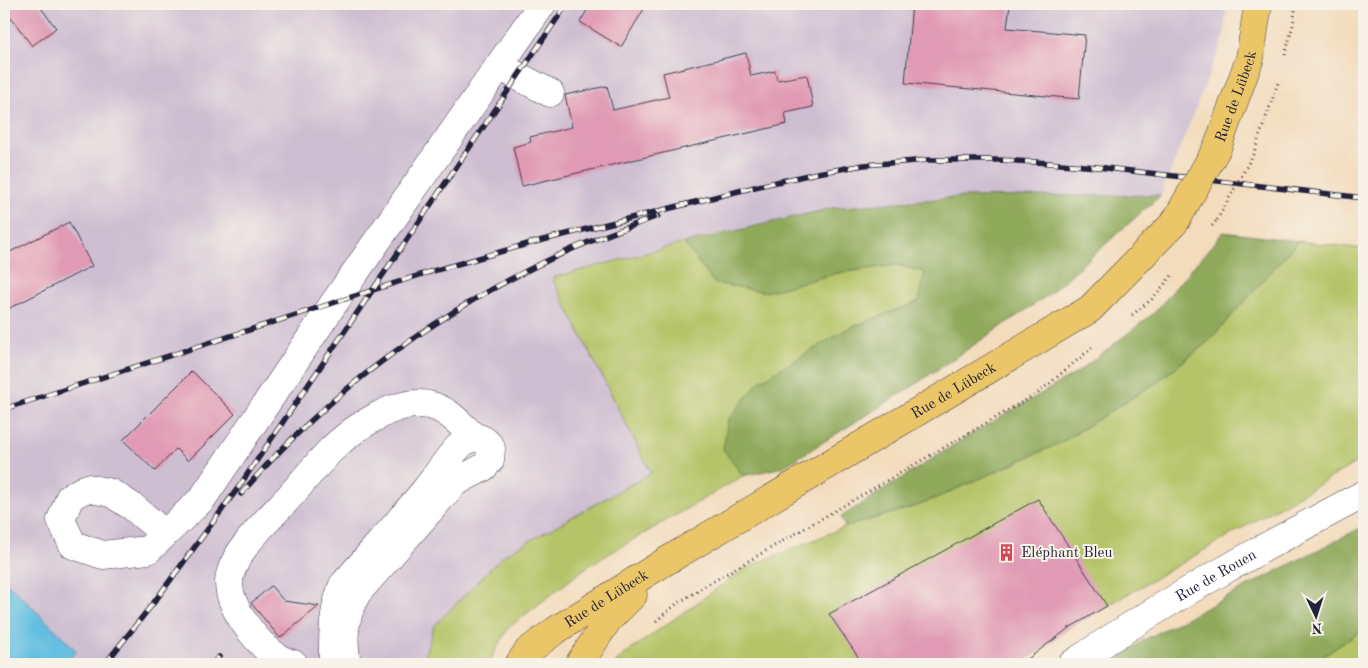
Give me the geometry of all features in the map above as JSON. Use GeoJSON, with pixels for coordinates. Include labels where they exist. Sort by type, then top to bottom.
{"type":"FeatureCollection","features":[{"type":"Feature","properties":{"kind":"main road","name":"Rue de Lübeck"},"geometry":{"type":"LineString","coordinates":[[519,664],[528,651],[556,630],[662,564],[1090,309],[1175,222],[1217,148],[1250,58],[1258,4]]}},
{"type":"Feature","properties":{"kind":"main road"},"geometry":{"type":"LineString","coordinates":[[579,664],[608,620],[662,564]]}},
{"type":"Feature","properties":{"kind":"street"},"geometry":{"type":"LineString","coordinates":[[165,534],[202,499],[334,303],[542,4]]}},
{"type":"Feature","properties":{"kind":"street"},"geometry":{"type":"LineString","coordinates":[[499,66],[550,93]]}},
{"type":"Feature","properties":{"kind":"street"},"geometry":{"type":"LineString","coordinates":[[294,664],[281,660],[265,647],[246,625],[234,607],[230,596],[229,578],[235,560],[258,530],[332,449],[357,428],[375,417],[410,404],[429,405],[446,412],[474,437]]}},
{"type":"Feature","properties":{"kind":"street"},"geometry":{"type":"LineString","coordinates":[[333,664],[335,609],[343,585],[426,490],[461,443],[474,437],[488,442],[491,448],[490,460],[484,467],[454,483],[357,593],[348,609],[345,630],[347,664]]}},
{"type":"Feature","properties":{"kind":"street","name":"Rue de Rouen"},"geometry":{"type":"LineString","coordinates":[[1072,664],[1127,627],[1206,580],[1364,494]]}},
{"type":"Feature","properties":{"kind":"path"},"geometry":{"type":"LineString","coordinates":[[1211,227],[1217,220],[1253,156]]}},
{"type":"Feature","properties":{"kind":"path"},"geometry":{"type":"LineString","coordinates":[[1129,318],[1152,299],[1176,270]]}},
{"type":"Feature","properties":{"kind":"path"},"geometry":{"type":"LineString","coordinates":[[655,622],[678,603],[712,582],[1038,393],[1099,343]]}},
{"type":"Feature","properties":{"kind":"shaded area"},"geometry":{"type":"Polygon","coordinates":[[[4,4],[1227,4],[1224,37],[1161,195],[959,197],[832,208],[709,236],[552,278],[651,473],[504,555],[434,626],[422,664],[4,664],[4,4]]]}},
{"type":"Feature","properties":{"kind":"green space"},"geometry":{"type":"Polygon","coordinates":[[[1161,195],[1048,295],[907,390],[783,467],[743,476],[723,449],[728,420],[760,381],[847,329],[919,301],[925,272],[897,265],[838,273],[766,292],[714,283],[684,243],[832,208],[959,197],[1161,195]]]}},
{"type":"Feature","properties":{"kind":"green space"},"geometry":{"type":"Polygon","coordinates":[[[1223,232],[1298,241],[1209,341],[1157,382],[1060,443],[920,505],[845,527],[841,517],[965,438],[1078,372],[1154,313],[1223,232]]]}},
{"type":"Feature","properties":{"kind":"green space"},"geometry":{"type":"Polygon","coordinates":[[[1298,241],[1364,249],[1364,458],[1069,628],[1021,664],[615,664],[622,656],[746,568],[845,527],[920,505],[1060,443],[1157,382],[1209,341],[1298,241]]]}},
{"type":"Feature","properties":{"kind":"green space"},"geometry":{"type":"Polygon","coordinates":[[[684,243],[714,283],[838,273],[897,265],[925,272],[920,301],[847,329],[760,382],[728,420],[724,449],[743,476],[588,566],[508,628],[488,664],[422,664],[434,626],[504,555],[651,473],[552,278],[684,243]]]}},
{"type":"Feature","properties":{"kind":"green space"},"geometry":{"type":"Polygon","coordinates":[[[1364,526],[1364,629],[1312,664],[1112,664],[1142,641],[1364,526]]]}},
{"type":"Feature","properties":{"kind":"green space"},"geometry":{"type":"Polygon","coordinates":[[[1364,629],[1364,664],[1312,664],[1364,629]]]}},
{"type":"Feature","properties":{"kind":"water"},"geometry":{"type":"Polygon","coordinates":[[[4,580],[77,651],[64,664],[4,664],[4,580]]]}},
{"type":"Feature","properties":{"kind":"building"},"geometry":{"type":"Polygon","coordinates":[[[4,4],[38,4],[56,28],[32,46],[4,8],[4,4]]]}},
{"type":"Feature","properties":{"kind":"building"},"geometry":{"type":"Polygon","coordinates":[[[591,4],[647,4],[621,47],[580,22],[591,4]]]}},
{"type":"Feature","properties":{"kind":"building"},"geometry":{"type":"Polygon","coordinates":[[[912,4],[1010,4],[1007,28],[1085,35],[1079,99],[905,83],[912,4]]]}},
{"type":"Feature","properties":{"kind":"building"},"geometry":{"type":"Polygon","coordinates":[[[746,53],[751,76],[775,71],[777,80],[807,75],[813,107],[785,113],[787,124],[522,186],[513,147],[531,142],[530,137],[572,127],[565,95],[607,86],[613,110],[669,97],[663,73],[746,53]]]}},
{"type":"Feature","properties":{"kind":"building"},"geometry":{"type":"Polygon","coordinates":[[[69,222],[92,266],[4,311],[4,255],[69,222]]]}},
{"type":"Feature","properties":{"kind":"building"},"geometry":{"type":"Polygon","coordinates":[[[192,371],[235,414],[188,461],[176,449],[155,471],[123,440],[192,371]]]}},
{"type":"Feature","properties":{"kind":"building","name":"Eléphant Bleu"},"geometry":{"type":"Polygon","coordinates":[[[1038,499],[1107,606],[1069,628],[1021,664],[863,664],[829,614],[1038,499]]]}},
{"type":"Feature","properties":{"kind":"building"},"geometry":{"type":"Polygon","coordinates":[[[271,586],[284,601],[319,606],[280,638],[251,603],[271,586]]]}},
{"type":"Feature","properties":{"kind":"railway"},"geometry":{"type":"LineString","coordinates":[[105,664],[155,601],[238,488],[567,4]]}},
{"type":"Feature","properties":{"kind":"railway"},"geometry":{"type":"LineString","coordinates":[[4,409],[426,273],[531,243],[763,185],[864,165],[928,160],[1036,162],[1097,167],[1364,198]]}},
{"type":"Feature","properties":{"kind":"railway"},"geometry":{"type":"LineString","coordinates":[[241,494],[275,456],[312,420],[351,386],[434,324],[524,272],[581,245],[658,216]]}},
{"type":"Feature","properties":{"kind":"railway"},"geometry":{"type":"LineString","coordinates":[[212,664],[219,657]]}},
{"type":"Feature","properties":{"kind":"place","name":"Eléphant Bleu"},"geometry":{"type":"Point","coordinates":[1007,552]}}]}
